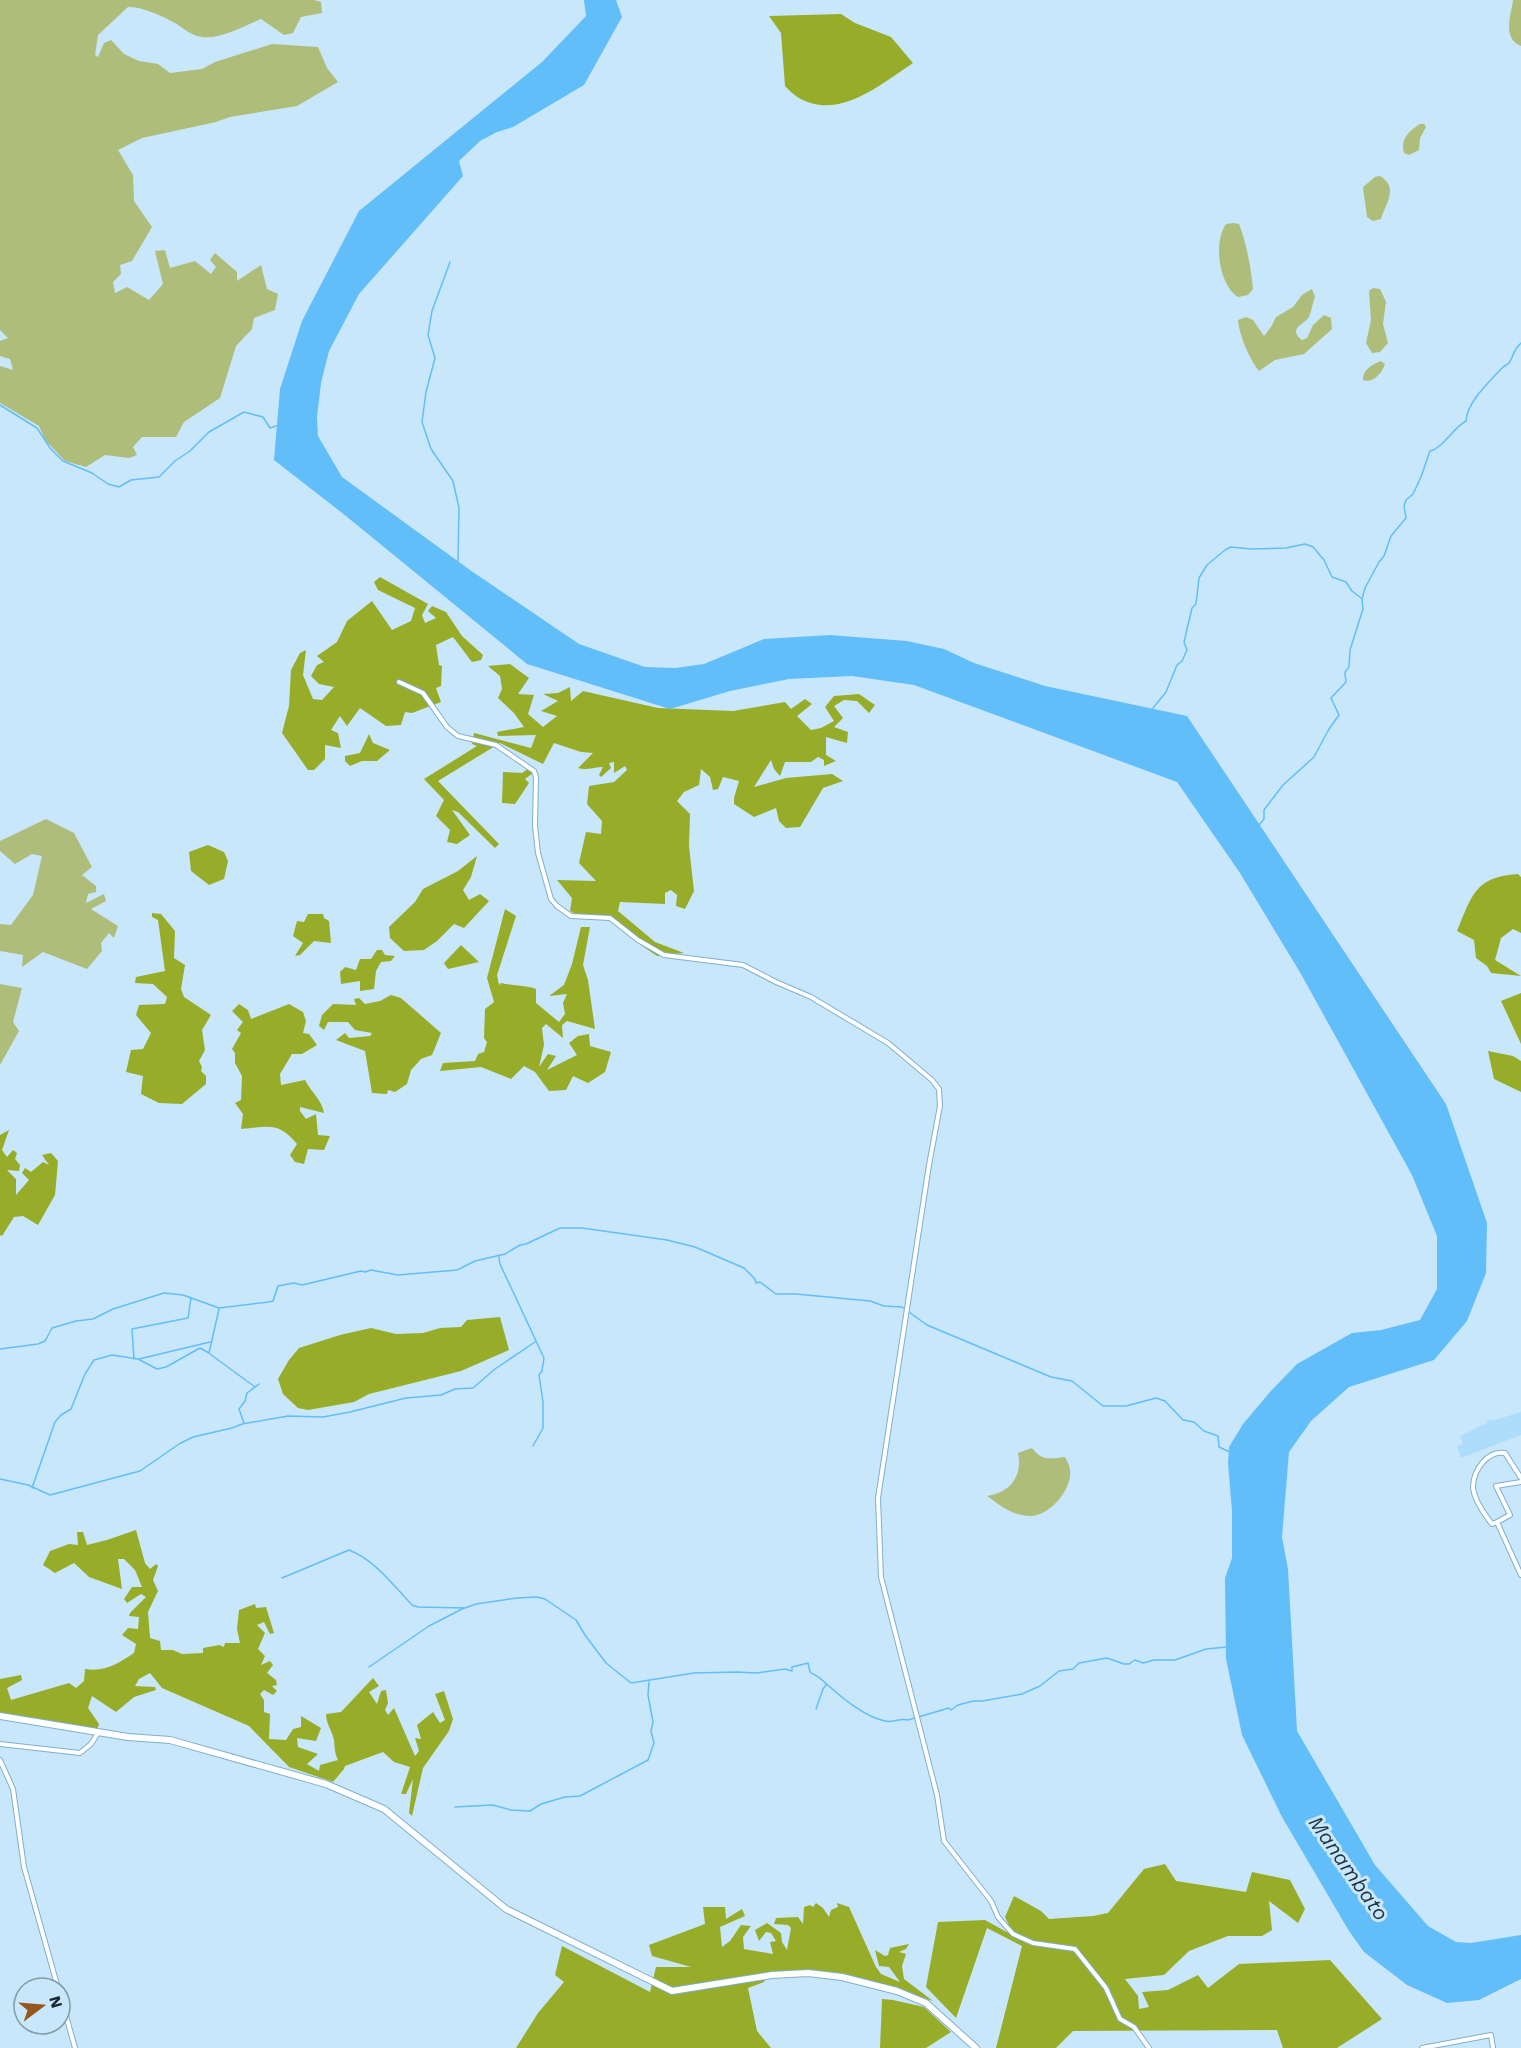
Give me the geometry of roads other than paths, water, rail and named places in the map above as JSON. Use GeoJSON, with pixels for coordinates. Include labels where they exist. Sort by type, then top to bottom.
{"type":"FeatureCollection","features":[{"type":"Feature","properties":{"kind":"main road"},"geometry":{"type":"LineString","coordinates":[[0,1716],[99,1732],[170,1740],[326,1784],[384,1809],[416,1838],[506,1909],[672,1991],[772,1975],[808,1973],[842,1977],[897,1991],[926,2003],[976,2048]]}},
{"type":"Feature","properties":{"kind":"street"},"geometry":{"type":"LineString","coordinates":[[399,682],[423,693],[447,727],[458,736],[496,744],[534,771],[538,853],[551,899],[571,916],[610,918],[638,940],[664,955],[743,965],[811,997],[880,1038],[932,1080],[939,1089],[940,1106],[878,1498],[881,1577],[937,1795],[944,1841],[991,1901],[998,1917],[1013,1934],[1033,1944],[1075,1949],[1106,1988],[1120,2019],[1134,2027],[1149,2048]]}},
{"type":"Feature","properties":{"kind":"street"},"geometry":{"type":"LineString","coordinates":[[1521,1478],[1505,1453],[1497,1452],[1487,1457],[1478,1470],[1473,1487],[1482,1510],[1492,1524],[1510,1515],[1496,1486],[1521,1482]]}},
{"type":"Feature","properties":{"kind":"street"},"geometry":{"type":"LineString","coordinates":[[1497,1522],[1521,1575]]}},
{"type":"Feature","properties":{"kind":"street"},"geometry":{"type":"LineString","coordinates":[[0,1744],[80,1753],[91,1744],[99,1732]]}},
{"type":"Feature","properties":{"kind":"street"},"geometry":{"type":"LineString","coordinates":[[0,1760],[13,1790],[24,1867],[55,1976]]}},
{"type":"Feature","properties":{"kind":"street"},"geometry":{"type":"LineString","coordinates":[[1422,2048],[1491,2035],[1493,2048]]}},
{"type":"Feature","properties":{"kind":"water","name":"Manambato"},"geometry":{"type":"Polygon","coordinates":[[[584,0],[616,0],[622,17],[584,85],[513,127],[480,141],[459,161],[463,176],[359,294],[329,351],[321,383],[317,417],[318,436],[342,477],[470,570],[579,644],[645,667],[675,668],[704,664],[764,639],[830,635],[907,641],[944,649],[974,663],[1045,686],[1187,716],[1446,1104],[1487,1223],[1486,1273],[1467,1321],[1434,1360],[1349,1387],[1311,1421],[1289,1452],[1282,1537],[1288,1569],[1297,1731],[1375,1865],[1428,1926],[1456,1942],[1471,1943],[1521,1935],[1521,1979],[1479,2000],[1447,2003],[1407,1985],[1364,1952],[1349,1931],[1282,1817],[1242,1735],[1226,1659],[1225,1578],[1232,1558],[1229,1447],[1243,1424],[1297,1364],[1352,1333],[1381,1330],[1420,1320],[1437,1289],[1437,1236],[1412,1175],[1301,974],[1240,873],[1177,782],[914,685],[852,676],[789,679],[730,691],[670,709],[527,664],[274,460],[280,389],[302,321],[359,211],[542,62],[586,16],[584,0]]]}},
{"type":"Feature","properties":{"kind":"waterway"},"geometry":{"type":"LineString","coordinates":[[450,262],[432,311],[428,335],[435,358],[426,392],[422,422],[431,449],[453,481],[459,508],[458,561]]}},
{"type":"Feature","properties":{"kind":"waterway"},"geometry":{"type":"LineString","coordinates":[[1259,825],[1264,819],[1264,810],[1283,785],[1314,757],[1339,715],[1331,698],[1346,682],[1345,673],[1349,667],[1350,650],[1363,609],[1362,599],[1365,588],[1384,556],[1391,536],[1406,518],[1404,506],[1406,500],[1413,494],[1430,451],[1439,446],[1466,421],[1474,400],[1509,363],[1521,343]]}},
{"type":"Feature","properties":{"kind":"waterway"},"geometry":{"type":"LineString","coordinates":[[0,405],[37,428],[50,448],[63,461],[92,473],[108,484],[119,487],[131,480],[159,477],[209,432],[244,412],[263,417],[270,428],[276,426]]}},
{"type":"Feature","properties":{"kind":"waterway"},"geometry":{"type":"LineString","coordinates":[[1153,708],[1166,692],[1177,665],[1182,661],[1187,650],[1184,642],[1192,608],[1196,604],[1199,578],[1207,565],[1225,550],[1231,547],[1286,548],[1305,544],[1313,547],[1324,560],[1332,577],[1346,582],[1361,598]]}},
{"type":"Feature","properties":{"kind":"waterway"},"geometry":{"type":"LineString","coordinates":[[0,1349],[38,1344],[45,1341],[52,1328],[93,1319],[113,1309],[164,1293],[183,1295],[219,1308],[269,1302],[273,1301],[278,1286],[294,1283],[302,1285],[371,1270],[398,1275],[457,1270],[475,1261],[505,1254],[560,1228],[582,1228],[667,1240],[695,1247],[744,1268],[756,1283],[760,1282],[776,1294],[870,1301],[884,1306],[902,1307],[927,1325],[1051,1377],[1072,1381],[1103,1406],[1126,1406],[1156,1398],[1165,1401],[1183,1420],[1194,1422],[1204,1431],[1218,1436],[1219,1447],[1230,1452]]}},
{"type":"Feature","properties":{"kind":"waterway"},"geometry":{"type":"LineString","coordinates":[[499,1257],[500,1264],[544,1358],[539,1375],[543,1402],[543,1428],[533,1446]]}},
{"type":"Feature","properties":{"kind":"waterway"},"geometry":{"type":"LineString","coordinates":[[134,1359],[132,1329],[188,1318],[191,1298]]}},
{"type":"Feature","properties":{"kind":"waterway"},"geometry":{"type":"LineString","coordinates":[[32,1488],[55,1422],[71,1409],[85,1374],[94,1360],[112,1355],[138,1359],[157,1369],[166,1367],[200,1348],[209,1353],[219,1309]]}},
{"type":"Feature","properties":{"kind":"waterway"},"geometry":{"type":"LineString","coordinates":[[139,1359],[210,1342]]}},
{"type":"Feature","properties":{"kind":"waterway"},"geometry":{"type":"LineString","coordinates":[[0,1479],[28,1485],[50,1495],[140,1471],[193,1437],[242,1424],[288,1416],[323,1417],[406,1398],[441,1395],[455,1389],[473,1388],[495,1369],[535,1342]]}},
{"type":"Feature","properties":{"kind":"waterway"},"geometry":{"type":"LineString","coordinates":[[210,1354],[255,1387]]}},
{"type":"Feature","properties":{"kind":"waterway"},"geometry":{"type":"LineString","coordinates":[[244,1423],[239,1409],[247,1393],[259,1384]]}},
{"type":"Feature","properties":{"kind":"waterway"},"geometry":{"type":"LineString","coordinates":[[282,1578],[349,1550],[367,1560],[391,1581],[412,1605],[418,1607],[465,1608],[476,1604],[517,1598],[545,1599],[576,1620],[606,1663],[631,1683],[694,1673],[756,1673],[785,1669],[792,1671],[792,1667],[808,1663],[810,1672],[851,1704],[868,1715],[888,1721],[908,1720],[949,1708],[951,1710],[958,1705],[973,1701],[1022,1694],[1040,1686],[1059,1671],[1073,1669],[1079,1663],[1107,1658],[1124,1664],[1135,1660],[1143,1663],[1154,1660],[1175,1660],[1206,1649],[1227,1647]]}},
{"type":"Feature","properties":{"kind":"waterway"},"geometry":{"type":"LineString","coordinates":[[369,1667],[429,1626],[464,1608]]}},
{"type":"Feature","properties":{"kind":"waterway"},"geometry":{"type":"LineString","coordinates":[[455,1807],[493,1805],[511,1810],[530,1811],[541,1804],[565,1797],[580,1796],[648,1760],[654,1743],[648,1695],[649,1682]]}},
{"type":"Feature","properties":{"kind":"waterway"},"geometry":{"type":"LineString","coordinates":[[816,1709],[826,1685]]}}]}
